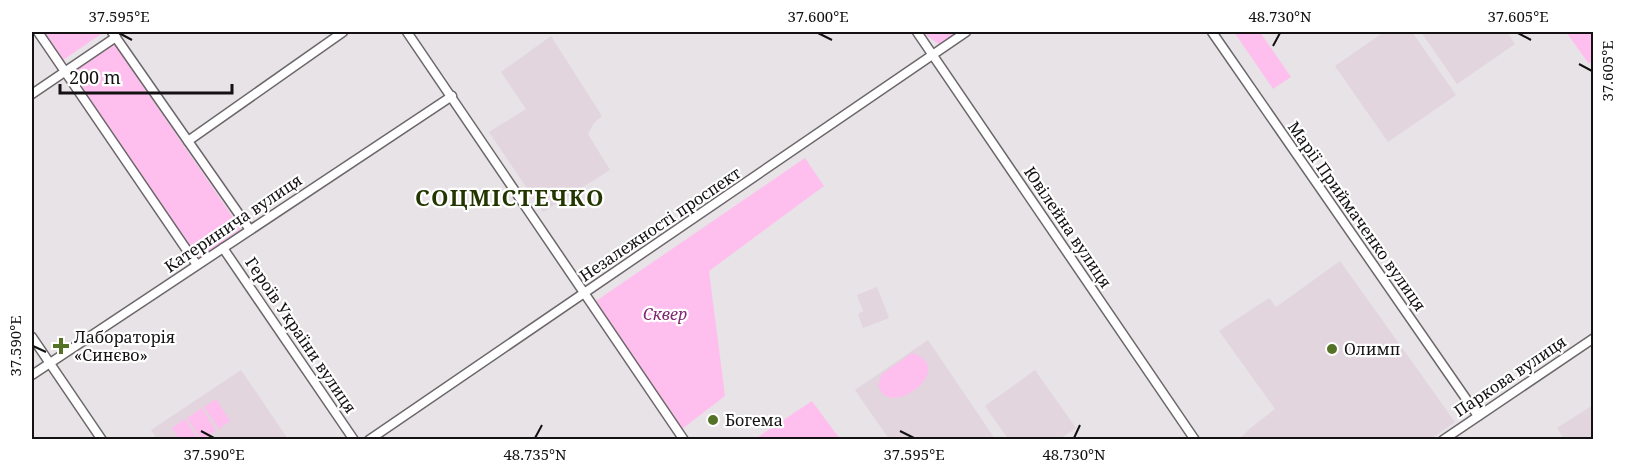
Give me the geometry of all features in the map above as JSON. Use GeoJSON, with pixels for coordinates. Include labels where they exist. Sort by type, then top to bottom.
{"type":"FeatureCollection","features":[{"type":"Feature","properties":{"kind":"street"},"geometry":{"type":"LineString","coordinates":[[38,32],[197,265]]}},
{"type":"Feature","properties":{"kind":"street"},"geometry":{"type":"LineString","coordinates":[[188,141],[343,32]]}},
{"type":"Feature","properties":{"kind":"street"},"geometry":{"type":"LineString","coordinates":[[407,32],[684,440]]}},
{"type":"Feature","properties":{"kind":"street","name":"Ювілейна вулиця"},"geometry":{"type":"LineString","coordinates":[[916,32],[1195,440]]}},
{"type":"Feature","properties":{"kind":"street","name":"Незалежності проспект"},"geometry":{"type":"LineString","coordinates":[[369,440],[966,32]]}},
{"type":"Feature","properties":{"kind":"street","name":"Марії Приймаченко вулиця"},"geometry":{"type":"LineString","coordinates":[[1212,32],[1478,416]]}},
{"type":"Feature","properties":{"kind":"street"},"geometry":{"type":"LineString","coordinates":[[32,94],[114,34]]}},
{"type":"Feature","properties":{"kind":"street","name":"Героїв України вулиця"},"geometry":{"type":"LineString","coordinates":[[114,34],[250,230]]}},
{"type":"Feature","properties":{"kind":"street","name":"Катеринича вулиця"},"geometry":{"type":"LineString","coordinates":[[32,375],[452,96]]}},
{"type":"Feature","properties":{"kind":"street","name":"Героїв України вулиця"},"geometry":{"type":"LineString","coordinates":[[223,248],[354,440]]}},
{"type":"Feature","properties":{"kind":"street"},"geometry":{"type":"LineString","coordinates":[[32,337],[102,440]]}},
{"type":"Feature","properties":{"kind":"street","name":"Паркова вулиця"},"geometry":{"type":"LineString","coordinates":[[1443,440],[1593,338]]}},
{"type":"Feature","properties":{"kind":"shaded area"},"geometry":{"type":"Polygon","coordinates":[[[1384,32],[1412,32],[1456,95],[1388,142],[1335,66],[1384,32]]]}},
{"type":"Feature","properties":{"kind":"shaded area"},"geometry":{"type":"Polygon","coordinates":[[[1421,32],[1507,32],[1515,44],[1457,84],[1421,32]]]}},
{"type":"Feature","properties":{"kind":"shaded area"},"geometry":{"type":"Polygon","coordinates":[[[551,36],[602,116],[594,123],[588,134],[610,170],[543,212],[489,132],[526,109],[501,72],[551,36]]]}},
{"type":"Feature","properties":{"kind":"shaded area"},"geometry":{"type":"Polygon","coordinates":[[[1340,261],[1455,422],[1431,439],[1239,439],[1275,409],[1219,331],[1269,298],[1276,307],[1340,261]]]}},
{"type":"Feature","properties":{"kind":"shaded area"},"geometry":{"type":"Polygon","coordinates":[[[877,287],[889,318],[863,328],[858,314],[863,311],[857,295],[877,287]]]}},
{"type":"Feature","properties":{"kind":"shaded area"},"geometry":{"type":"Polygon","coordinates":[[[928,340],[995,439],[889,439],[855,390],[928,340]]]}},
{"type":"Feature","properties":{"kind":"shaded area"},"geometry":{"type":"Polygon","coordinates":[[[241,370],[288,439],[157,439],[151,430],[241,370]]]}},
{"type":"Feature","properties":{"kind":"shaded area"},"geometry":{"type":"Polygon","coordinates":[[[1035,370],[1076,428],[1060,439],[1008,439],[985,406],[1035,370]]]}},
{"type":"Feature","properties":{"kind":"shaded area"},"geometry":{"type":"Polygon","coordinates":[[[1593,405],[1593,439],[1564,439],[1557,428],[1593,405]]]}},
{"type":"Feature","properties":{"kind":"green space"},"geometry":{"type":"Polygon","coordinates":[[[43,32],[104,32],[63,60],[43,32]]]}},
{"type":"Feature","properties":{"kind":"green space"},"geometry":{"type":"Polygon","coordinates":[[[924,32],[959,32],[940,45],[924,32]]]}},
{"type":"Feature","properties":{"kind":"green space"},"geometry":{"type":"Polygon","coordinates":[[[1234,32],[1260,32],[1291,77],[1273,89],[1234,32]]]}},
{"type":"Feature","properties":{"kind":"green space"},"geometry":{"type":"Polygon","coordinates":[[[1566,32],[1593,32],[1593,60],[1589,64],[1566,32]]]}},
{"type":"Feature","properties":{"kind":"green space"},"geometry":{"type":"Polygon","coordinates":[[[114,44],[241,229],[198,259],[67,75],[114,44]]]}},
{"type":"Feature","properties":{"kind":"green space","name":"Сквер"},"geometry":{"type":"Polygon","coordinates":[[[805,158],[824,186],[709,271],[725,396],[682,429],[596,301],[805,158]]]}},
{"type":"Feature","properties":{"kind":"green space"},"geometry":{"type":"Polygon","coordinates":[[[912,353],[924,359],[928,367],[927,376],[922,384],[904,396],[894,398],[884,395],[878,385],[882,374],[912,353]]]}},
{"type":"Feature","properties":{"kind":"green space"},"geometry":{"type":"Polygon","coordinates":[[[216,399],[230,421],[219,429],[204,407],[216,399]]]}},
{"type":"Feature","properties":{"kind":"green space"},"geometry":{"type":"Polygon","coordinates":[[[812,401],[840,439],[755,439],[812,401]]]}},
{"type":"Feature","properties":{"kind":"green space"},"geometry":{"type":"Polygon","coordinates":[[[202,408],[216,431],[203,440],[187,418],[202,408]]]}},
{"type":"Feature","properties":{"kind":"green space"},"geometry":{"type":"Polygon","coordinates":[[[185,419],[198,439],[179,439],[172,428],[185,419]]]}},
{"type":"Feature","properties":{"kind":"place","name":"Лабораторія «Синєво»"},"geometry":{"type":"Point","coordinates":[61,346]}},
{"type":"Feature","properties":{"kind":"place","name":"Олимп"},"geometry":{"type":"Point","coordinates":[1332,349]}},
{"type":"Feature","properties":{"kind":"place","name":"Богема"},"geometry":{"type":"Point","coordinates":[713,420]}},
{"type":"Feature","properties":{"kind":"district","name":"СОЦМІСТЕЧКО"},"geometry":{"type":"Point","coordinates":[510,198]}}]}
